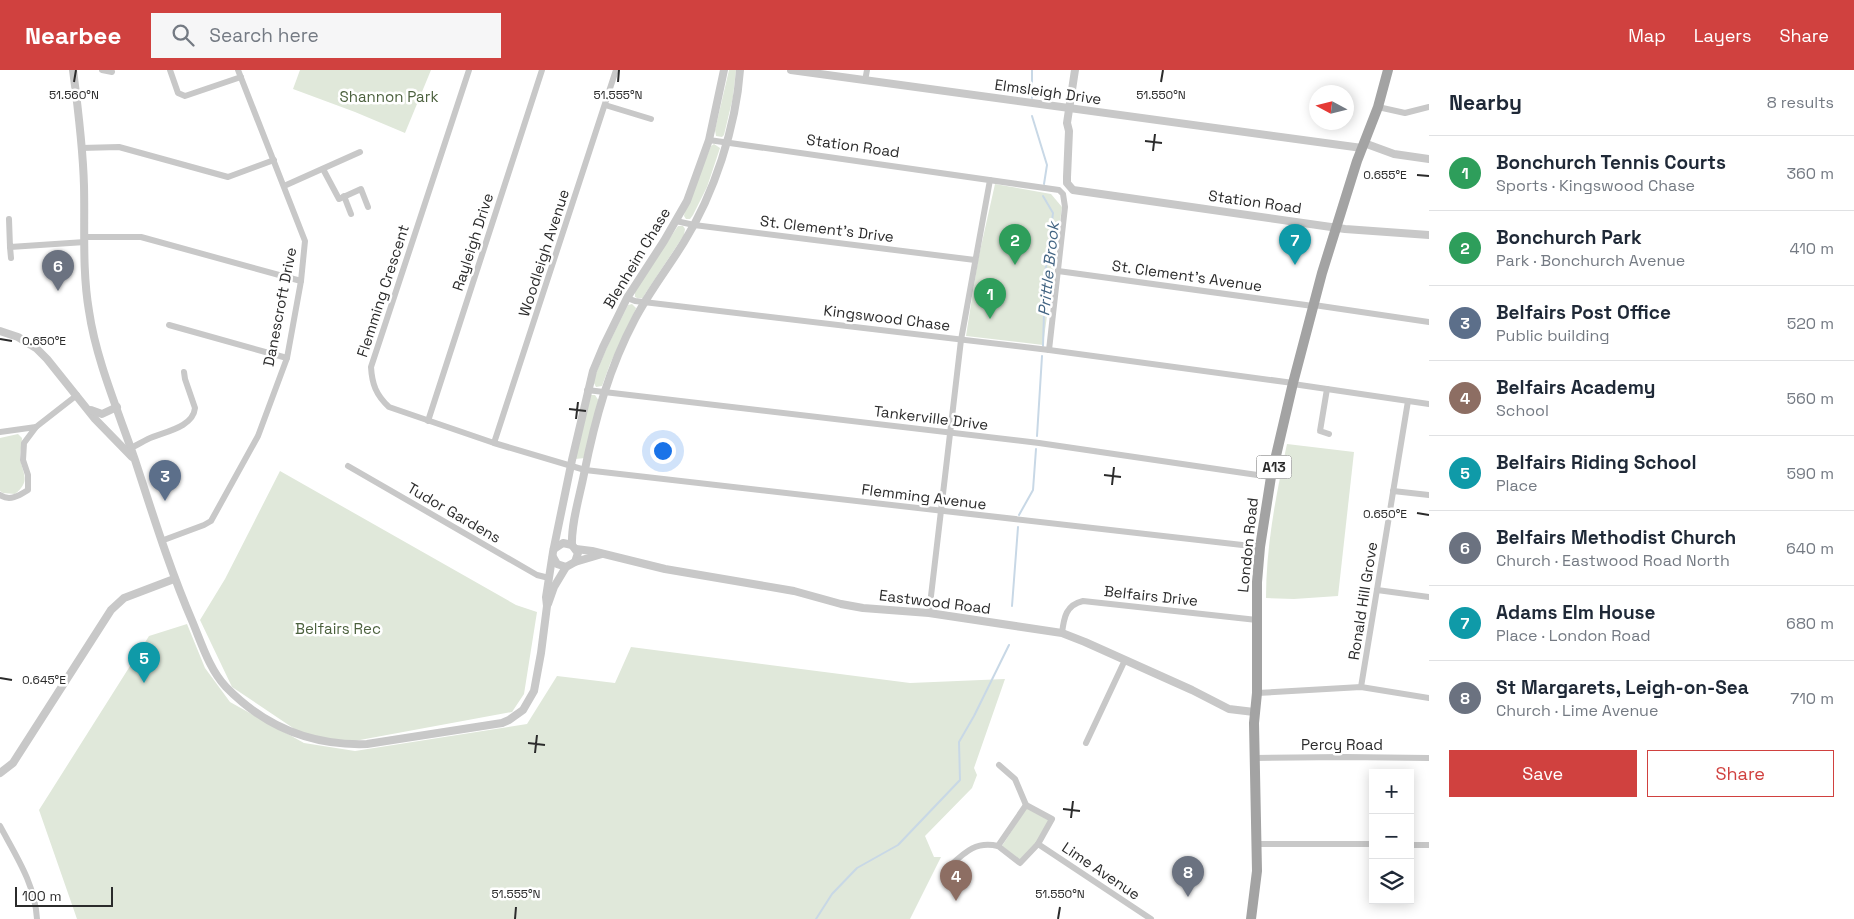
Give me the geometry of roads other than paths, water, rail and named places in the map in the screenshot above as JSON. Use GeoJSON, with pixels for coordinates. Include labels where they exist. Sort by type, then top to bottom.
{"type":"FeatureCollection","features":[{"type":"Feature","properties":{"kind":"main road","name":"London Road"},"geometry":{"type":"LineString","coordinates":[[1251,919],[1257,871],[1254,712],[1257,693],[1257,582],[1260,547],[1271,476],[1293,383],[1336,228],[1363,145],[1378,107],[1388,70]]}},
{"type":"Feature","properties":{"kind":"street"},"geometry":{"type":"LineString","coordinates":[[73,70],[81,148],[89,310],[102,363],[174,579],[211,664],[225,685],[264,718],[313,740],[330,744],[367,744],[502,723],[523,710],[534,691],[547,606],[554,587],[566,567],[575,562],[578,553],[574,547],[563,543],[554,553],[546,597],[547,606]]}},
{"type":"Feature","properties":{"kind":"street"},"geometry":{"type":"LineString","coordinates":[[102,70],[112,72]]}},
{"type":"Feature","properties":{"kind":"street"},"geometry":{"type":"LineString","coordinates":[[170,70],[178,93],[185,96],[241,77]]}},
{"type":"Feature","properties":{"kind":"street","name":"Danescroft Drive"},"geometry":{"type":"LineString","coordinates":[[161,541],[211,521],[258,436],[287,358],[301,281],[306,240],[238,70]]}},
{"type":"Feature","properties":{"kind":"street","name":"Flemming Crescent"},"geometry":{"type":"LineString","coordinates":[[469,70],[371,367],[374,389],[380,399],[389,407],[494,443],[585,470]]}},
{"type":"Feature","properties":{"kind":"street","name":"Rayleigh Drive"},"geometry":{"type":"LineString","coordinates":[[428,421],[542,70]]}},
{"type":"Feature","properties":{"kind":"street","name":"Woodleigh Avenue"},"geometry":{"type":"LineString","coordinates":[[494,443],[616,70]]}},
{"type":"Feature","properties":{"kind":"street","name":"Blenheim Chase"},"geometry":{"type":"LineString","coordinates":[[554,553],[570,467],[588,390],[603,347],[627,298],[676,221],[696,180],[709,140],[724,70]]}},
{"type":"Feature","properties":{"kind":"street","name":"Blenheim Chase"},"geometry":{"type":"LineString","coordinates":[[574,547],[585,470],[604,392],[622,346],[644,302],[694,225],[712,184],[726,142],[740,70]]}},
{"type":"Feature","properties":{"kind":"street","name":"Elmsleigh Drive"},"geometry":{"type":"LineString","coordinates":[[790,70],[1363,145],[1394,154],[1429,159]]}},
{"type":"Feature","properties":{"kind":"street"},"geometry":{"type":"LineString","coordinates":[[865,80],[868,70]]}},
{"type":"Feature","properties":{"kind":"street"},"geometry":{"type":"LineString","coordinates":[[1070,108],[1075,70]]}},
{"type":"Feature","properties":{"kind":"street"},"geometry":{"type":"LineString","coordinates":[[605,106],[651,119]]}},
{"type":"Feature","properties":{"kind":"street"},"geometry":{"type":"LineString","coordinates":[[1378,107],[1405,112],[1429,107]]}},
{"type":"Feature","properties":{"kind":"street","name":"Station Road"},"geometry":{"type":"LineString","coordinates":[[1070,108],[1067,183],[1073,190],[1078,192],[1336,228],[1429,235]]}},
{"type":"Feature","properties":{"kind":"street","name":"Station Road"},"geometry":{"type":"LineString","coordinates":[[709,140],[1059,190],[1065,200],[1058,271]]}},
{"type":"Feature","properties":{"kind":"street"},"geometry":{"type":"LineString","coordinates":[[81,148],[119,147],[228,177],[274,160]]}},
{"type":"Feature","properties":{"kind":"street"},"geometry":{"type":"LineString","coordinates":[[284,186],[360,152]]}},
{"type":"Feature","properties":{"kind":"street"},"geometry":{"type":"LineString","coordinates":[[323,169],[339,199],[361,189],[368,207]]}},
{"type":"Feature","properties":{"kind":"street"},"geometry":{"type":"LineString","coordinates":[[929,613],[960,340],[990,180]]}},
{"type":"Feature","properties":{"kind":"street"},"geometry":{"type":"LineString","coordinates":[[344,196],[351,214]]}},
{"type":"Feature","properties":{"kind":"street"},"geometry":{"type":"LineString","coordinates":[[10,219],[11,258]]}},
{"type":"Feature","properties":{"kind":"street","name":"St. Clement's Drive"},"geometry":{"type":"LineString","coordinates":[[676,221],[694,225],[975,260]]}},
{"type":"Feature","properties":{"kind":"street"},"geometry":{"type":"LineString","coordinates":[[10,247],[140,237],[301,281]]}},
{"type":"Feature","properties":{"kind":"street"},"geometry":{"type":"LineString","coordinates":[[1050,350],[1058,271]]}},
{"type":"Feature","properties":{"kind":"street","name":"St. Clement's Avenue"},"geometry":{"type":"LineString","coordinates":[[1058,271],[1429,322]]}},
{"type":"Feature","properties":{"kind":"street","name":"Kingswood Chase"},"geometry":{"type":"LineString","coordinates":[[627,298],[635,301],[1050,350],[1293,383],[1429,404]]}},
{"type":"Feature","properties":{"kind":"street"},"geometry":{"type":"LineString","coordinates":[[169,325],[287,358]]}},
{"type":"Feature","properties":{"kind":"street"},"geometry":{"type":"LineString","coordinates":[[0,331],[18,337],[36,348],[100,424],[135,460]]}},
{"type":"Feature","properties":{"kind":"street"},"geometry":{"type":"LineString","coordinates":[[130,448],[150,438],[175,430],[195,412],[196,408],[184,372]]}},
{"type":"Feature","properties":{"kind":"street"},"geometry":{"type":"LineString","coordinates":[[1328,389],[1320,431],[1329,434]]}},
{"type":"Feature","properties":{"kind":"street","name":"Tankerville Drive"},"geometry":{"type":"LineString","coordinates":[[588,390],[1039,443],[1271,476]]}},
{"type":"Feature","properties":{"kind":"street"},"geometry":{"type":"LineString","coordinates":[[0,495],[4,498],[15,497],[28,490],[28,475],[23,460],[24,443],[36,427],[76,395]]}},
{"type":"Feature","properties":{"kind":"street","name":"Ronald Hill Grove"},"geometry":{"type":"LineString","coordinates":[[1361,687],[1408,401]]}},
{"type":"Feature","properties":{"kind":"street"},"geometry":{"type":"LineString","coordinates":[[89,409],[102,414],[117,407]]}},
{"type":"Feature","properties":{"kind":"street"},"geometry":{"type":"LineString","coordinates":[[100,424],[102,414]]}},
{"type":"Feature","properties":{"kind":"street"},"geometry":{"type":"LineString","coordinates":[[0,432],[36,427]]}},
{"type":"Feature","properties":{"kind":"street"},"geometry":{"type":"LineString","coordinates":[[114,438],[125,433]]}},
{"type":"Feature","properties":{"kind":"street","name":"Tudor Gardens"},"geometry":{"type":"LineString","coordinates":[[348,466],[537,575],[549,578]]}},
{"type":"Feature","properties":{"kind":"street","name":"Flemming Avenue"},"geometry":{"type":"LineString","coordinates":[[585,470],[1260,547]]}},
{"type":"Feature","properties":{"kind":"street"},"geometry":{"type":"LineString","coordinates":[[1393,491],[1429,496]]}},
{"type":"Feature","properties":{"kind":"street","name":"Eastwood Road"},"geometry":{"type":"LineString","coordinates":[[574,547],[665,568],[794,591],[863,608],[929,613],[1046,629],[1062,633],[1125,660],[1229,709],[1254,712]]}},
{"type":"Feature","properties":{"kind":"street"},"geometry":{"type":"LineString","coordinates":[[554,553],[556,564],[566,567]]}},
{"type":"Feature","properties":{"kind":"street","name":"Eastwood Road"},"geometry":{"type":"LineString","coordinates":[[575,562],[602,554]]}},
{"type":"Feature","properties":{"kind":"street"},"geometry":{"type":"LineString","coordinates":[[0,773],[13,763],[111,610],[124,598],[174,579]]}},
{"type":"Feature","properties":{"kind":"street"},"geometry":{"type":"LineString","coordinates":[[1377,590],[1429,597]]}},
{"type":"Feature","properties":{"kind":"street","name":"Belfairs Drive"},"geometry":{"type":"LineString","coordinates":[[1062,633],[1064,619],[1069,609],[1084,601],[1257,620]]}},
{"type":"Feature","properties":{"kind":"street"},"geometry":{"type":"LineString","coordinates":[[1086,743],[1125,660]]}},
{"type":"Feature","properties":{"kind":"street"},"geometry":{"type":"LineString","coordinates":[[1257,693],[1361,687],[1429,698]]}},
{"type":"Feature","properties":{"kind":"street","name":"Percy Road"},"geometry":{"type":"LineString","coordinates":[[1254,758],[1429,758]]}},
{"type":"Feature","properties":{"kind":"street"},"geometry":{"type":"LineString","coordinates":[[951,865],[968,850],[987,843],[998,846],[1020,862],[1038,844],[1052,819],[1026,805],[1015,779],[999,765]]}},
{"type":"Feature","properties":{"kind":"street"},"geometry":{"type":"LineString","coordinates":[[998,846],[1026,805]]}},
{"type":"Feature","properties":{"kind":"street"},"geometry":{"type":"LineString","coordinates":[[0,826],[30,884],[36,902],[37,919]]}},
{"type":"Feature","properties":{"kind":"street","name":"Lime Avenue"},"geometry":{"type":"LineString","coordinates":[[1038,844],[1150,919]]}},
{"type":"Feature","properties":{"kind":"street"},"geometry":{"type":"LineString","coordinates":[[1256,844],[1369,844]]}},
{"type":"Feature","properties":{"kind":"street"},"geometry":{"type":"LineString","coordinates":[[1414,845],[1429,845]]}},
{"type":"Feature","properties":{"kind":"street"},"geometry":{"type":"LineString","coordinates":[[1134,919],[1139,912]]}},
{"type":"Feature","properties":{"kind":"waterway","name":"Prittle Brook"},"geometry":{"type":"LineString","coordinates":[[1032,70],[1032,98]]}},
{"type":"Feature","properties":{"kind":"waterway","name":"Prittle Brook"},"geometry":{"type":"LineString","coordinates":[[1032,116],[1047,165],[1044,184]]}},
{"type":"Feature","properties":{"kind":"waterway","name":"Prittle Brook"},"geometry":{"type":"LineString","coordinates":[[1043,196],[1053,213],[1042,297],[1044,314],[1043,346]]}},
{"type":"Feature","properties":{"kind":"waterway","name":"Prittle Brook"},"geometry":{"type":"LineString","coordinates":[[1037,436],[1042,356]]}},
{"type":"Feature","properties":{"kind":"waterway","name":"Prittle Brook"},"geometry":{"type":"LineString","coordinates":[[1019,515],[1033,490],[1036,449]]}},
{"type":"Feature","properties":{"kind":"waterway","name":"Prittle Brook"},"geometry":{"type":"LineString","coordinates":[[1012,606],[1018,527]]}},
{"type":"Feature","properties":{"kind":"waterway","name":"Prittle Brook"},"geometry":{"type":"LineString","coordinates":[[816,919],[832,894],[857,868],[898,845],[960,780],[959,742],[1009,645]]}},
{"type":"Feature","properties":{"kind":"place","name":"Bonchurch Park"},"geometry":{"type":"Point","coordinates":[1015,265]}},
{"type":"Feature","properties":{"kind":"place","name":"Adams Elm House"},"geometry":{"type":"Point","coordinates":[1295,265]}},
{"type":"Feature","properties":{"kind":"place","name":"Belfairs Methodist Church"},"geometry":{"type":"Point","coordinates":[58,291]}},
{"type":"Feature","properties":{"kind":"place","name":"Bonchurch Tennis Courts"},"geometry":{"type":"Point","coordinates":[990,319]}},
{"type":"Feature","properties":{"kind":"place","name":"Belfairs Post Office"},"geometry":{"type":"Point","coordinates":[165,501]}},
{"type":"Feature","properties":{"kind":"place","name":"Belfairs Riding School"},"geometry":{"type":"Point","coordinates":[144,683]}},
{"type":"Feature","properties":{"kind":"place","name":"St Margarets, Leigh-on-Sea"},"geometry":{"type":"Point","coordinates":[1188,897]}},
{"type":"Feature","properties":{"kind":"place","name":"Belfairs Academy"},"geometry":{"type":"Point","coordinates":[956,901]}},
{"type":"Feature","properties":{"kind":"park label","name":"Shannon Park"},"geometry":{"type":"Point","coordinates":[389,97]}},
{"type":"Feature","properties":{"kind":"park label","name":"Belfairs Rec"},"geometry":{"type":"Point","coordinates":[338,629]}}]}
